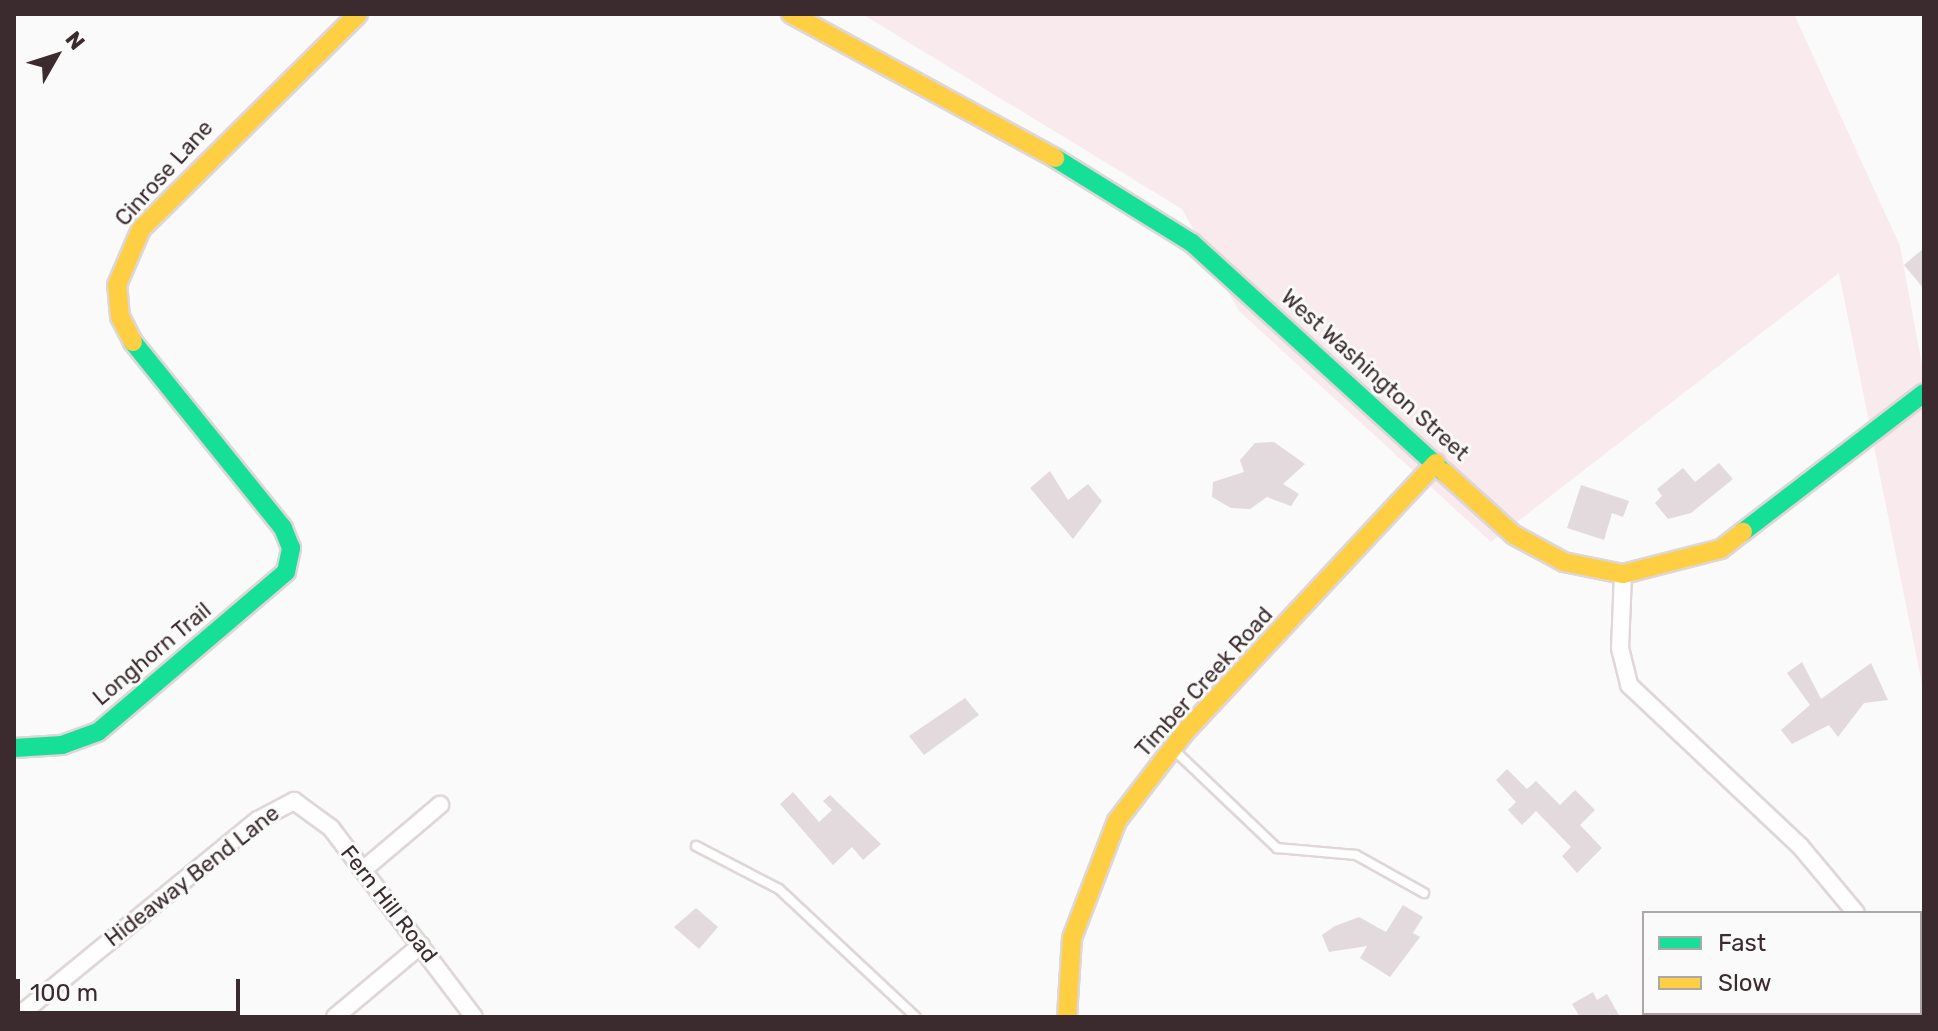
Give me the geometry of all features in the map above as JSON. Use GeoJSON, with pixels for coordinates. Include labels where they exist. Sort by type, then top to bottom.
{"type":"FeatureCollection","features":[{"type":"Feature","properties":{"kind":"street","name":"Cinrose Lane"},"geometry":{"type":"LineString","coordinates":[[291,548],[283,528],[142,358],[120,317],[117,285],[141,229],[358,14]]}},
{"type":"Feature","properties":{"kind":"street","name":"West Washington Street"},"geometry":{"type":"LineString","coordinates":[[791,14],[1044,151],[1192,243],[1514,535],[1564,562],[1623,574],[1721,549],[1924,393]]}},
{"type":"Feature","properties":{"kind":"street","name":"Timber Creek Road"},"geometry":{"type":"LineString","coordinates":[[1067,1017],[1072,938],[1094,871],[1117,821],[1173,748],[1436,463]]}},
{"type":"Feature","properties":{"kind":"street","name":"Longhorn Trail"},"geometry":{"type":"LineString","coordinates":[[14,748],[62,745],[98,732],[286,572],[291,548]]}},
{"type":"Feature","properties":{"kind":"street"},"geometry":{"type":"LineString","coordinates":[[1623,574],[1620,648],[1629,685],[1800,846],[1854,911]]}},
{"type":"Feature","properties":{"kind":"street","name":"Fern Hill Road"},"geometry":{"type":"LineString","coordinates":[[294,801],[324,822],[474,1017]]}},
{"type":"Feature","properties":{"kind":"street","name":"Hideaway Bend Lane"},"geometry":{"type":"LineString","coordinates":[[17,1017],[258,820],[294,801]]}},
{"type":"Feature","properties":{"kind":"street"},"geometry":{"type":"LineString","coordinates":[[363,870],[440,805]]}},
{"type":"Feature","properties":{"kind":"street"},"geometry":{"type":"LineString","coordinates":[[335,1017],[421,945]]}},
{"type":"Feature","properties":{"kind":"lane"},"geometry":{"type":"LineString","coordinates":[[1173,748],[1277,848],[1356,855],[1424,893]]}},
{"type":"Feature","properties":{"kind":"lane"},"geometry":{"type":"LineString","coordinates":[[696,846],[779,889],[916,1017]]}},
{"type":"Feature","properties":{"kind":"shaded area"},"geometry":{"type":"Polygon","coordinates":[[[862,14],[1794,14],[1900,246],[1924,376],[1924,694],[1839,273],[1491,542],[1239,311],[1182,209],[862,14]]]}},
{"type":"Feature","properties":{"kind":"building"},"geometry":{"type":"Polygon","coordinates":[[[1924,248],[1924,289],[1904,265],[1924,248]]]}},
{"type":"Feature","properties":{"kind":"building"},"geometry":{"type":"Polygon","coordinates":[[[1274,442],[1305,464],[1283,484],[1299,494],[1291,506],[1267,497],[1250,509],[1231,508],[1212,497],[1213,482],[1244,472],[1240,460],[1255,443],[1274,442]]]}},
{"type":"Feature","properties":{"kind":"building"},"geometry":{"type":"Polygon","coordinates":[[[1719,463],[1733,479],[1691,513],[1668,519],[1655,503],[1662,496],[1657,489],[1683,468],[1695,482],[1719,463]]]}},
{"type":"Feature","properties":{"kind":"building"},"geometry":{"type":"Polygon","coordinates":[[[1050,471],[1068,500],[1088,484],[1102,501],[1073,539],[1030,488],[1050,471]]]}},
{"type":"Feature","properties":{"kind":"building"},"geometry":{"type":"Polygon","coordinates":[[[1581,485],[1629,501],[1623,517],[1612,513],[1604,540],[1567,528],[1581,485]]]}},
{"type":"Feature","properties":{"kind":"building"},"geometry":{"type":"Polygon","coordinates":[[[1802,662],[1821,699],[1871,663],[1888,700],[1864,703],[1838,737],[1829,725],[1792,744],[1781,730],[1810,705],[1787,673],[1802,662]]]}},
{"type":"Feature","properties":{"kind":"building"},"geometry":{"type":"Polygon","coordinates":[[[965,698],[979,715],[924,755],[909,736],[965,698]]]}},
{"type":"Feature","properties":{"kind":"building"},"geometry":{"type":"Polygon","coordinates":[[[1507,769],[1527,789],[1536,781],[1560,805],[1575,790],[1595,810],[1580,825],[1602,848],[1577,873],[1562,856],[1571,847],[1536,811],[1522,825],[1508,810],[1516,802],[1496,780],[1507,769]]]}},
{"type":"Feature","properties":{"kind":"building"},"geometry":{"type":"Polygon","coordinates":[[[793,792],[819,822],[832,810],[823,801],[830,795],[881,844],[863,860],[852,847],[833,865],[780,804],[793,792]]]}},
{"type":"Feature","properties":{"kind":"building"},"geometry":{"type":"Polygon","coordinates":[[[1403,905],[1423,917],[1413,933],[1420,937],[1390,977],[1360,958],[1367,946],[1329,952],[1322,935],[1335,926],[1359,917],[1386,932],[1403,905]]]}},
{"type":"Feature","properties":{"kind":"building"},"geometry":{"type":"Polygon","coordinates":[[[696,908],[718,927],[699,949],[674,927],[696,908]]]}},
{"type":"Feature","properties":{"kind":"building"},"geometry":{"type":"Polygon","coordinates":[[[1593,992],[1597,1000],[1607,994],[1620,1017],[1580,1017],[1572,1004],[1593,992]]]}},
{"type":"Feature","properties":{"kind":"traffic: fast"},"geometry":{"type":"LineString","coordinates":[[1055,158],[1192,243],[1444,472]]}},
{"type":"Feature","properties":{"kind":"traffic: fast"},"geometry":{"type":"LineString","coordinates":[[14,748],[62,745],[98,732],[286,572],[291,548],[283,528],[133,342]]}},
{"type":"Feature","properties":{"kind":"traffic: fast"},"geometry":{"type":"LineString","coordinates":[[1743,532],[1924,393]]}},
{"type":"Feature","properties":{"kind":"traffic: slow"},"geometry":{"type":"LineString","coordinates":[[133,342],[120,317],[117,285],[141,229],[358,14]]}},
{"type":"Feature","properties":{"kind":"traffic: slow"},"geometry":{"type":"LineString","coordinates":[[791,14],[1055,158]]}},
{"type":"Feature","properties":{"kind":"traffic: slow"},"geometry":{"type":"LineString","coordinates":[[1067,1017],[1072,938],[1117,821],[1185,732],[1436,463]]}},
{"type":"Feature","properties":{"kind":"traffic: slow"},"geometry":{"type":"LineString","coordinates":[[1444,472],[1514,535],[1564,562],[1623,574],[1721,549],[1743,532]]}}]}
